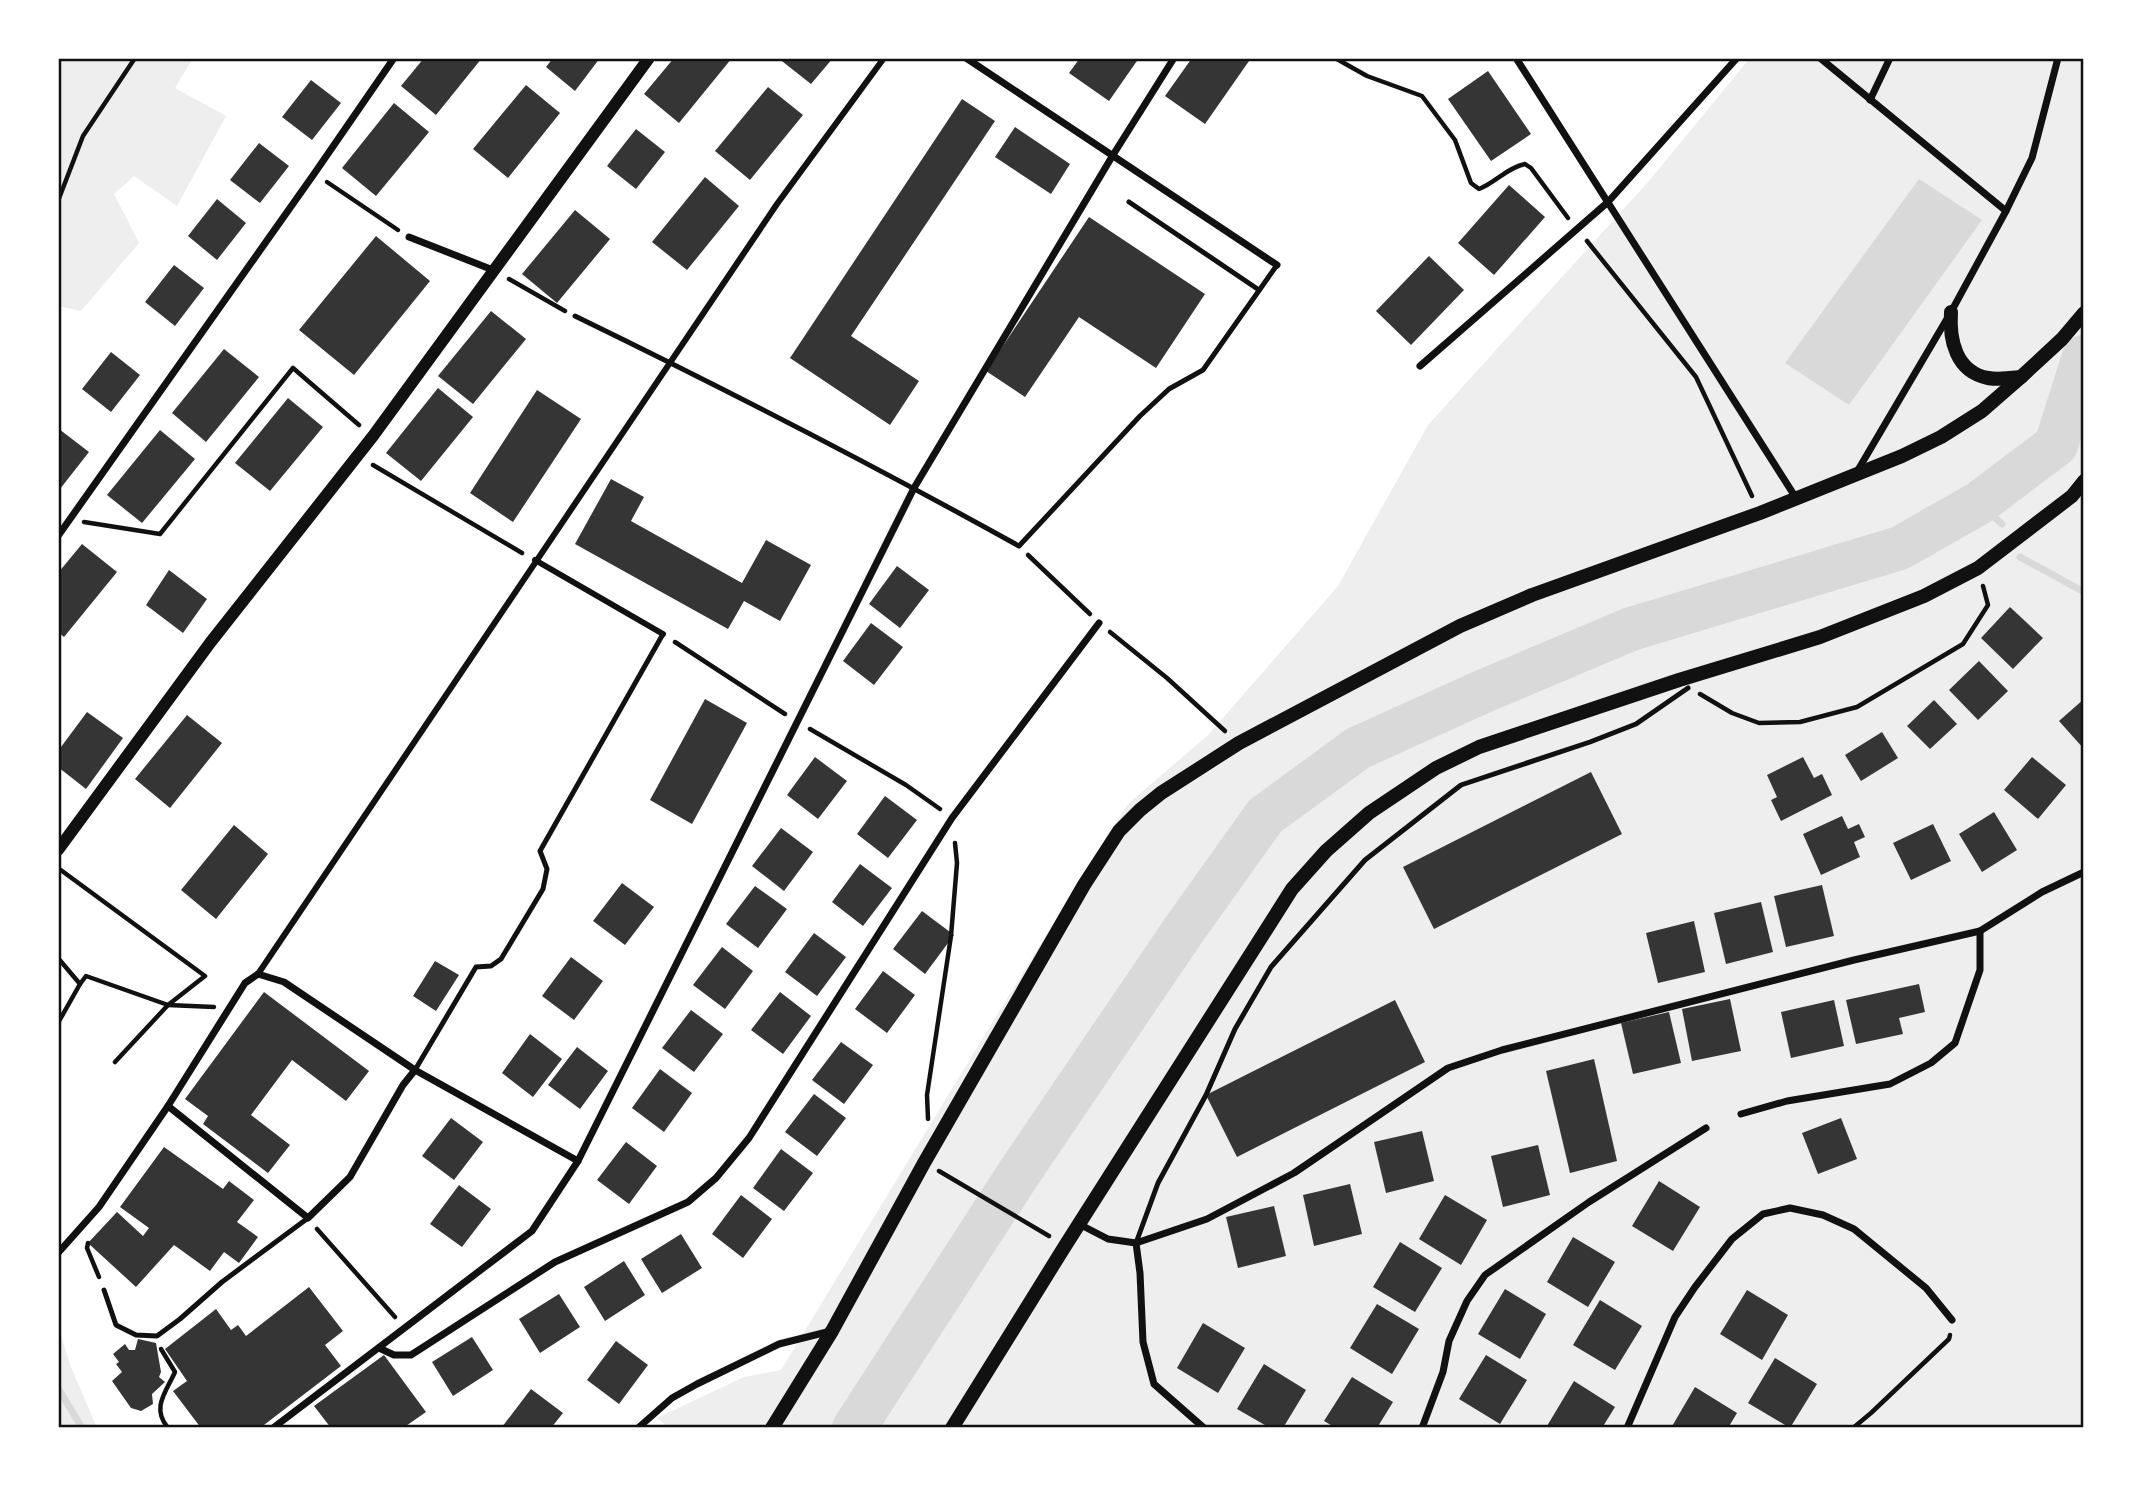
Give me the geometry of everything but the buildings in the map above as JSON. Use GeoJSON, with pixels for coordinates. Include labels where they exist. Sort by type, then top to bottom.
{"type":"FeatureCollection","features":[{"type":"Feature","properties":{"kind":"main road"},"geometry":{"type":"LineString","coordinates":[[1951,312],[1950,331],[1956,354],[1964,365],[1973,373],[1986,378],[2021,377]]}},
{"type":"Feature","properties":{"kind":"main road"},"geometry":{"type":"LineString","coordinates":[[772,1428],[832,1331],[924,1163],[1104,853],[1119,831],[1140,810],[1161,793],[1239,743],[1460,626],[1498,609],[1760,513],[1902,456],[1941,437],[1982,411],[2035,365],[2084,313]]}},
{"type":"Feature","properties":{"kind":"main road"},"geometry":{"type":"LineString","coordinates":[[952,1428],[1292,889],[1326,851],[1369,813],[1436,768],[1479,747],[1679,680],[1820,637],[1924,596],[1978,568],[2072,496],[2084,481]]}},
{"type":"Feature","properties":{"kind":"street"},"geometry":{"type":"LineString","coordinates":[[58,536],[394,58]]}},
{"type":"Feature","properties":{"kind":"street"},"geometry":{"type":"LineString","coordinates":[[58,850],[210,643],[373,436],[649,58]]}},
{"type":"Feature","properties":{"kind":"street"},"geometry":{"type":"LineString","coordinates":[[58,1253],[99,1206],[168,1106],[245,983],[258,974],[777,204],[884,58]]}},
{"type":"Feature","properties":{"kind":"street"},"geometry":{"type":"LineString","coordinates":[[966,58],[1277,265]]}},
{"type":"Feature","properties":{"kind":"street"},"geometry":{"type":"LineString","coordinates":[[273,1428],[532,1231],[578,1161],[914,488],[1112,155],[1174,58]]}},
{"type":"Feature","properties":{"kind":"street"},"geometry":{"type":"LineString","coordinates":[[1516,58],[1797,498]]}},
{"type":"Feature","properties":{"kind":"street"},"geometry":{"type":"LineString","coordinates":[[1420,366],[1608,202],[1737,58]]}},
{"type":"Feature","properties":{"kind":"street"},"geometry":{"type":"LineString","coordinates":[[1820,58],[2006,211]]}},
{"type":"Feature","properties":{"kind":"street"},"geometry":{"type":"LineString","coordinates":[[1870,100],[1890,58]]}},
{"type":"Feature","properties":{"kind":"street"},"geometry":{"type":"LineString","coordinates":[[1856,474],[1951,312],[2032,158],[2058,58]]}},
{"type":"Feature","properties":{"kind":"street"},"geometry":{"type":"LineString","coordinates":[[409,237],[492,270]]}},
{"type":"Feature","properties":{"kind":"street"},"geometry":{"type":"LineString","coordinates":[[535,561],[663,634]]}},
{"type":"Feature","properties":{"kind":"street"},"geometry":{"type":"LineString","coordinates":[[379,1348],[394,1355],[411,1355],[555,1262],[688,1202],[716,1178],[749,1138],[952,818],[1099,623]]}},
{"type":"Feature","properties":{"kind":"street"},"geometry":{"type":"LineString","coordinates":[[1079,1224],[1108,1239],[1136,1243],[1207,1219],[1294,1173],[1448,1068],[1502,1050],[1854,960],[1980,931],[2042,892],[2084,872]]}},
{"type":"Feature","properties":{"kind":"street"},"geometry":{"type":"LineString","coordinates":[[1741,1114],[1787,1101],[1890,1084],[1931,1063],[1955,1043],[1980,970],[1980,931]]}},
{"type":"Feature","properties":{"kind":"street"},"geometry":{"type":"LineString","coordinates":[[258,974],[284,982],[415,1070],[578,1161]]}},
{"type":"Feature","properties":{"kind":"street"},"geometry":{"type":"LineString","coordinates":[[168,1106],[307,1218],[350,1177],[403,1085],[415,1070]]}},
{"type":"Feature","properties":{"kind":"street"},"geometry":{"type":"LineString","coordinates":[[1422,1428],[1443,1372],[1450,1340],[1467,1301],[1485,1275],[1589,1202],[1706,1128]]}},
{"type":"Feature","properties":{"kind":"street"},"geometry":{"type":"LineString","coordinates":[[1627,1428],[1675,1317],[1732,1239],[1763,1214],[1790,1208],[1823,1215],[1854,1229],[1926,1288],[1952,1320]]}},
{"type":"Feature","properties":{"kind":"street"},"geometry":{"type":"LineString","coordinates":[[1136,1243],[1143,1342],[1154,1384],[1204,1428]]}},
{"type":"Feature","properties":{"kind":"street"},"geometry":{"type":"LineString","coordinates":[[638,1428],[671,1398],[697,1384],[779,1344],[832,1331]]}},
{"type":"Feature","properties":{"kind":"lane"},"geometry":{"type":"LineString","coordinates":[[1129,202],[1259,290]]}},
{"type":"Feature","properties":{"kind":"lane"},"geometry":{"type":"LineString","coordinates":[[575,316],[914,488],[1019,546],[1169,389],[1203,370],[1277,265]]}},
{"type":"Feature","properties":{"kind":"lane"},"geometry":{"type":"LineString","coordinates":[[415,1070],[476,967],[491,966],[501,959],[543,889],[547,869],[540,851],[663,634]]}},
{"type":"Feature","properties":{"kind":"lane"},"geometry":{"type":"LineString","coordinates":[[1136,1243],[1158,1183],[1206,1095],[1236,1029],[1271,967],[1365,860],[1461,785],[1636,724],[1688,688]]}},
{"type":"Feature","properties":{"kind":"lane"},"geometry":{"type":"LineString","coordinates":[[104,1290],[116,1325],[136,1335],[157,1336],[222,1282],[307,1218]]}},
{"type":"Feature","properties":{"kind":"path"},"geometry":{"type":"LineString","coordinates":[[58,201],[83,136],[135,58]]}},
{"type":"Feature","properties":{"kind":"path"},"geometry":{"type":"LineString","coordinates":[[314,174],[409,237]]}},
{"type":"Feature","properties":{"kind":"path"},"geometry":{"type":"LineString","coordinates":[[492,270],[575,316]]}},
{"type":"Feature","properties":{"kind":"path"},"geometry":{"type":"LineString","coordinates":[[69,520],[160,534],[293,369],[373,436]]}},
{"type":"Feature","properties":{"kind":"path"},"geometry":{"type":"LineString","coordinates":[[358,455],[535,561]]}},
{"type":"Feature","properties":{"kind":"path"},"geometry":{"type":"LineString","coordinates":[[1019,546],[1099,623],[1167,678],[1239,743]]}},
{"type":"Feature","properties":{"kind":"path"},"geometry":{"type":"LineString","coordinates":[[1688,688],[1732,713],[1759,723],[1800,722],[1857,707],[1963,644],[1989,605],[1978,568]]}},
{"type":"Feature","properties":{"kind":"path"},"geometry":{"type":"LineString","coordinates":[[929,1126],[927,1095],[951,936],[957,863],[952,818]]}},
{"type":"Feature","properties":{"kind":"path"},"geometry":{"type":"LineString","coordinates":[[58,868],[205,976],[168,1005],[115,1062]]}},
{"type":"Feature","properties":{"kind":"path"},"geometry":{"type":"LineString","coordinates":[[58,958],[80,984]]}},
{"type":"Feature","properties":{"kind":"path"},"geometry":{"type":"LineString","coordinates":[[58,1023],[86,976],[168,1005],[229,1008]]}},
{"type":"Feature","properties":{"kind":"path"},"geometry":{"type":"LineString","coordinates":[[955,1179],[1039,1230]]}},
{"type":"Feature","properties":{"kind":"path"},"geometry":{"type":"LineString","coordinates":[[99,1206],[89,1223],[87,1248],[104,1290]]}},
{"type":"Feature","properties":{"kind":"path"},"geometry":{"type":"LineString","coordinates":[[307,1218],[405,1329]]}},
{"type":"Feature","properties":{"kind":"path"},"geometry":{"type":"LineString","coordinates":[[1853,1428],[1949,1339],[1952,1320]]}},
{"type":"Feature","properties":{"kind":"path"},"geometry":{"type":"LineString","coordinates":[[157,1336],[161,1349],[175,1372],[159,1403],[162,1421],[168,1428]]}},
{"type":"Feature","properties":{"kind":"shaded area"},"geometry":{"type":"Polygon","coordinates":[[[58,58],[193,58],[175,88],[226,116],[177,206],[134,176],[114,194],[139,243],[81,311],[58,306],[58,58]]]}},
{"type":"Feature","properties":{"kind":"shaded area"},"geometry":{"type":"Polygon","coordinates":[[[1750,58],[2084,58],[2084,1428],[669,1428],[657,1418],[744,1377],[781,1370],[1128,804],[1208,735],[1338,586],[1428,425],[1649,181],[1750,58]]]}},
{"type":"Feature","properties":{"kind":"shaded area"},"geometry":{"type":"Polygon","coordinates":[[[1919,179],[1982,220],[1849,405],[1785,363],[1919,179]]]}},
{"type":"Feature","properties":{"kind":"shaded area"},"geometry":{"type":"Polygon","coordinates":[[[58,1326],[71,1367],[97,1428],[58,1428],[58,1326]]]}},
{"type":"Feature","properties":{"kind":"waterway"},"geometry":{"type":"LineString","coordinates":[[854,1428],[1019,1173],[1183,931],[1265,816],[1358,748],[1484,691],[1631,629],[1900,548],[1979,503],[2056,445],[2084,357]]}},
{"type":"Feature","properties":{"kind":"waterway"},"geometry":{"type":"LineString","coordinates":[[1979,503],[2002,524]]}},
{"type":"Feature","properties":{"kind":"waterway"},"geometry":{"type":"LineString","coordinates":[[2020,557],[2084,592]]}},
{"type":"Feature","properties":{"kind":"waterway"},"geometry":{"type":"LineString","coordinates":[[58,1388],[82,1428]]}}]}
